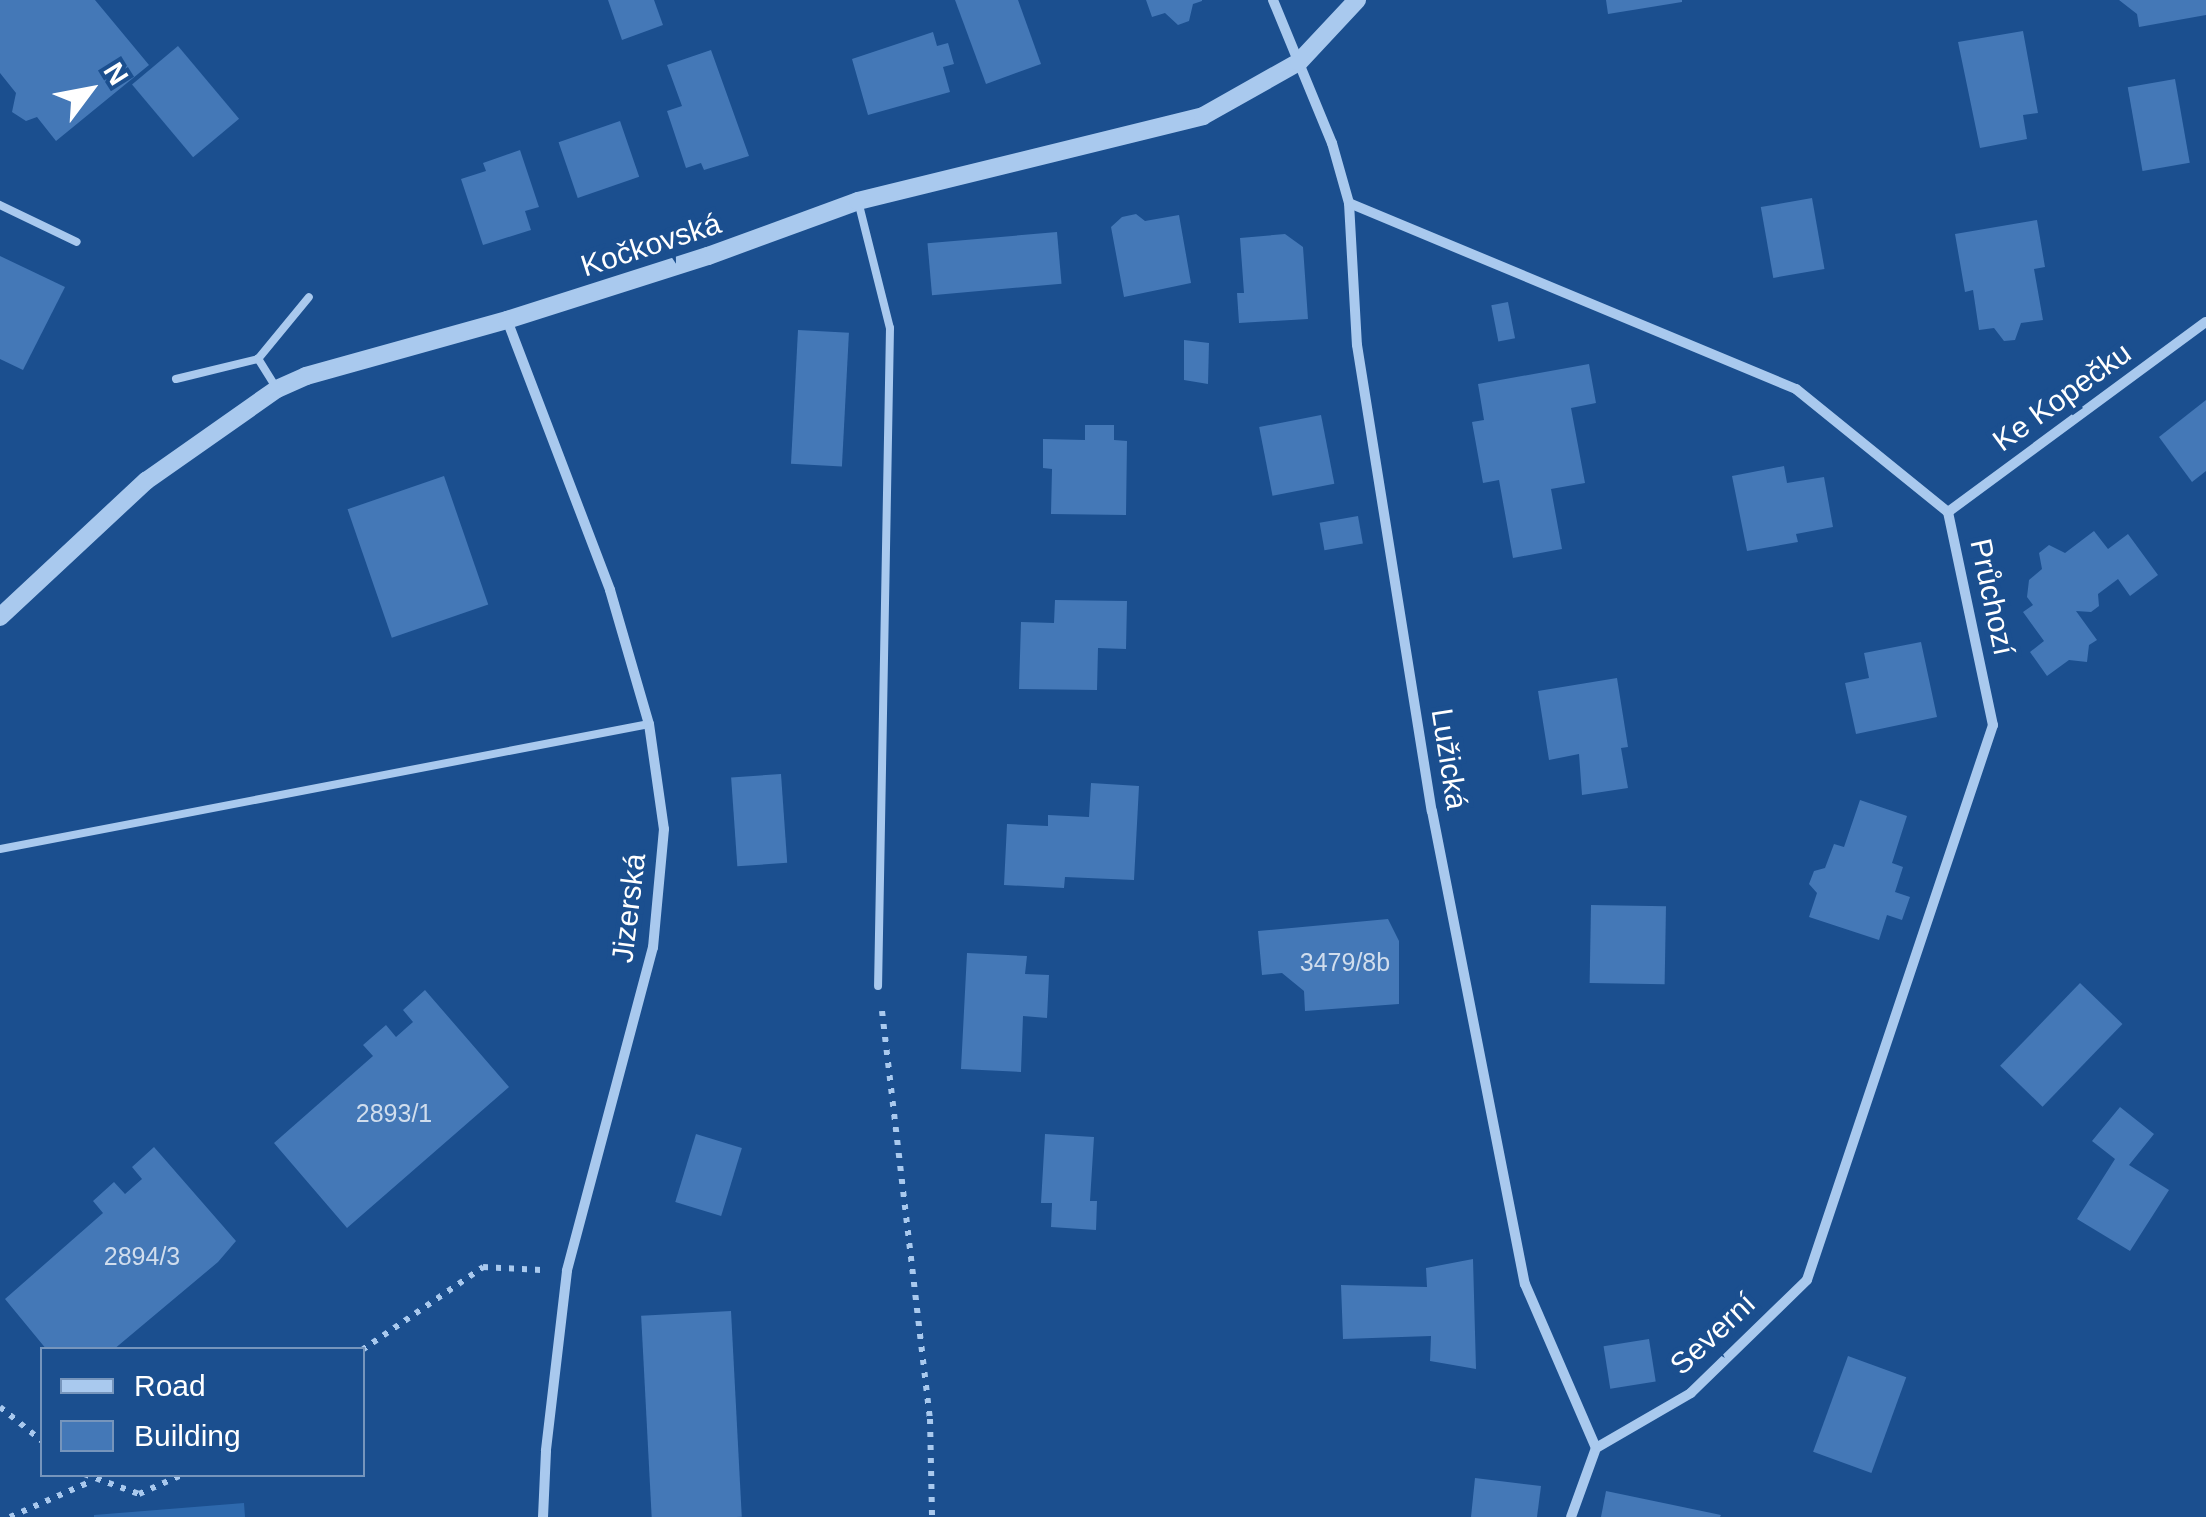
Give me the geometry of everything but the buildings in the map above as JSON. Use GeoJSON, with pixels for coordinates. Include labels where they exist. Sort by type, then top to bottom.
{"type":"FeatureCollection","features":[{"type":"Feature","properties":{"kind":"street","name":"Lužická"},"geometry":{"type":"LineString","coordinates":[[1273,0],[1332,143],[1350,204],[1357,345],[1432,811],[1525,1284],[1596,1448]]}},
{"type":"Feature","properties":{"kind":"street","name":"Kočkovská"},"geometry":{"type":"LineString","coordinates":[[0,617],[146,481],[277,390],[306,376],[507,320],[708,256],[858,202],[1203,116],[1300,62],[1357,0]]}},
{"type":"Feature","properties":{"kind":"street","name":"Průchozí"},"geometry":{"type":"LineString","coordinates":[[1350,204],[1796,389],[1948,512],[1993,724],[1807,1280]]}},
{"type":"Feature","properties":{"kind":"street","name":"Jizerská"},"geometry":{"type":"LineString","coordinates":[[507,320],[610,590],[649,724],[664,829],[653,948],[567,1271],[546,1451],[543,1517]]}},
{"type":"Feature","properties":{"kind":"street","name":"Ke Kopečku"},"geometry":{"type":"LineString","coordinates":[[1948,512],[2206,322]]}},
{"type":"Feature","properties":{"kind":"street","name":"Severní"},"geometry":{"type":"LineString","coordinates":[[1596,1448],[1691,1393],[1807,1280]]}},
{"type":"Feature","properties":{"kind":"street"},"geometry":{"type":"LineString","coordinates":[[1571,1517],[1596,1448]]}},
{"type":"Feature","properties":{"kind":"lane"},"geometry":{"type":"LineString","coordinates":[[858,202],[890,328],[878,986]]}},
{"type":"Feature","properties":{"kind":"lane"},"geometry":{"type":"LineString","coordinates":[[0,204],[77,242]]}},
{"type":"Feature","properties":{"kind":"lane"},"geometry":{"type":"LineString","coordinates":[[176,379],[258,359],[309,298]]}},
{"type":"Feature","properties":{"kind":"lane"},"geometry":{"type":"LineString","coordinates":[[258,359],[277,390]]}},
{"type":"Feature","properties":{"kind":"lane"},"geometry":{"type":"LineString","coordinates":[[0,849],[649,724]]}},
{"type":"Feature","properties":{"kind":"path"},"geometry":{"type":"LineString","coordinates":[[878,986],[930,1419],[932,1517]]}},
{"type":"Feature","properties":{"kind":"path"},"geometry":{"type":"LineString","coordinates":[[365,1348],[483,1267],[567,1271]]}},
{"type":"Feature","properties":{"kind":"path"},"geometry":{"type":"LineString","coordinates":[[0,1408],[40,1440]]}},
{"type":"Feature","properties":{"kind":"path"},"geometry":{"type":"LineString","coordinates":[[87,1477],[138,1494],[177,1477]]}},
{"type":"Feature","properties":{"kind":"path"},"geometry":{"type":"LineString","coordinates":[[10,1517],[92,1481]]}},
{"type":"Feature","properties":{"kind":"shaded area"},"geometry":{"type":"Polygon","coordinates":[[[244,1503],[245,1517],[94,1517],[94,1515],[244,1503]]]}}]}
